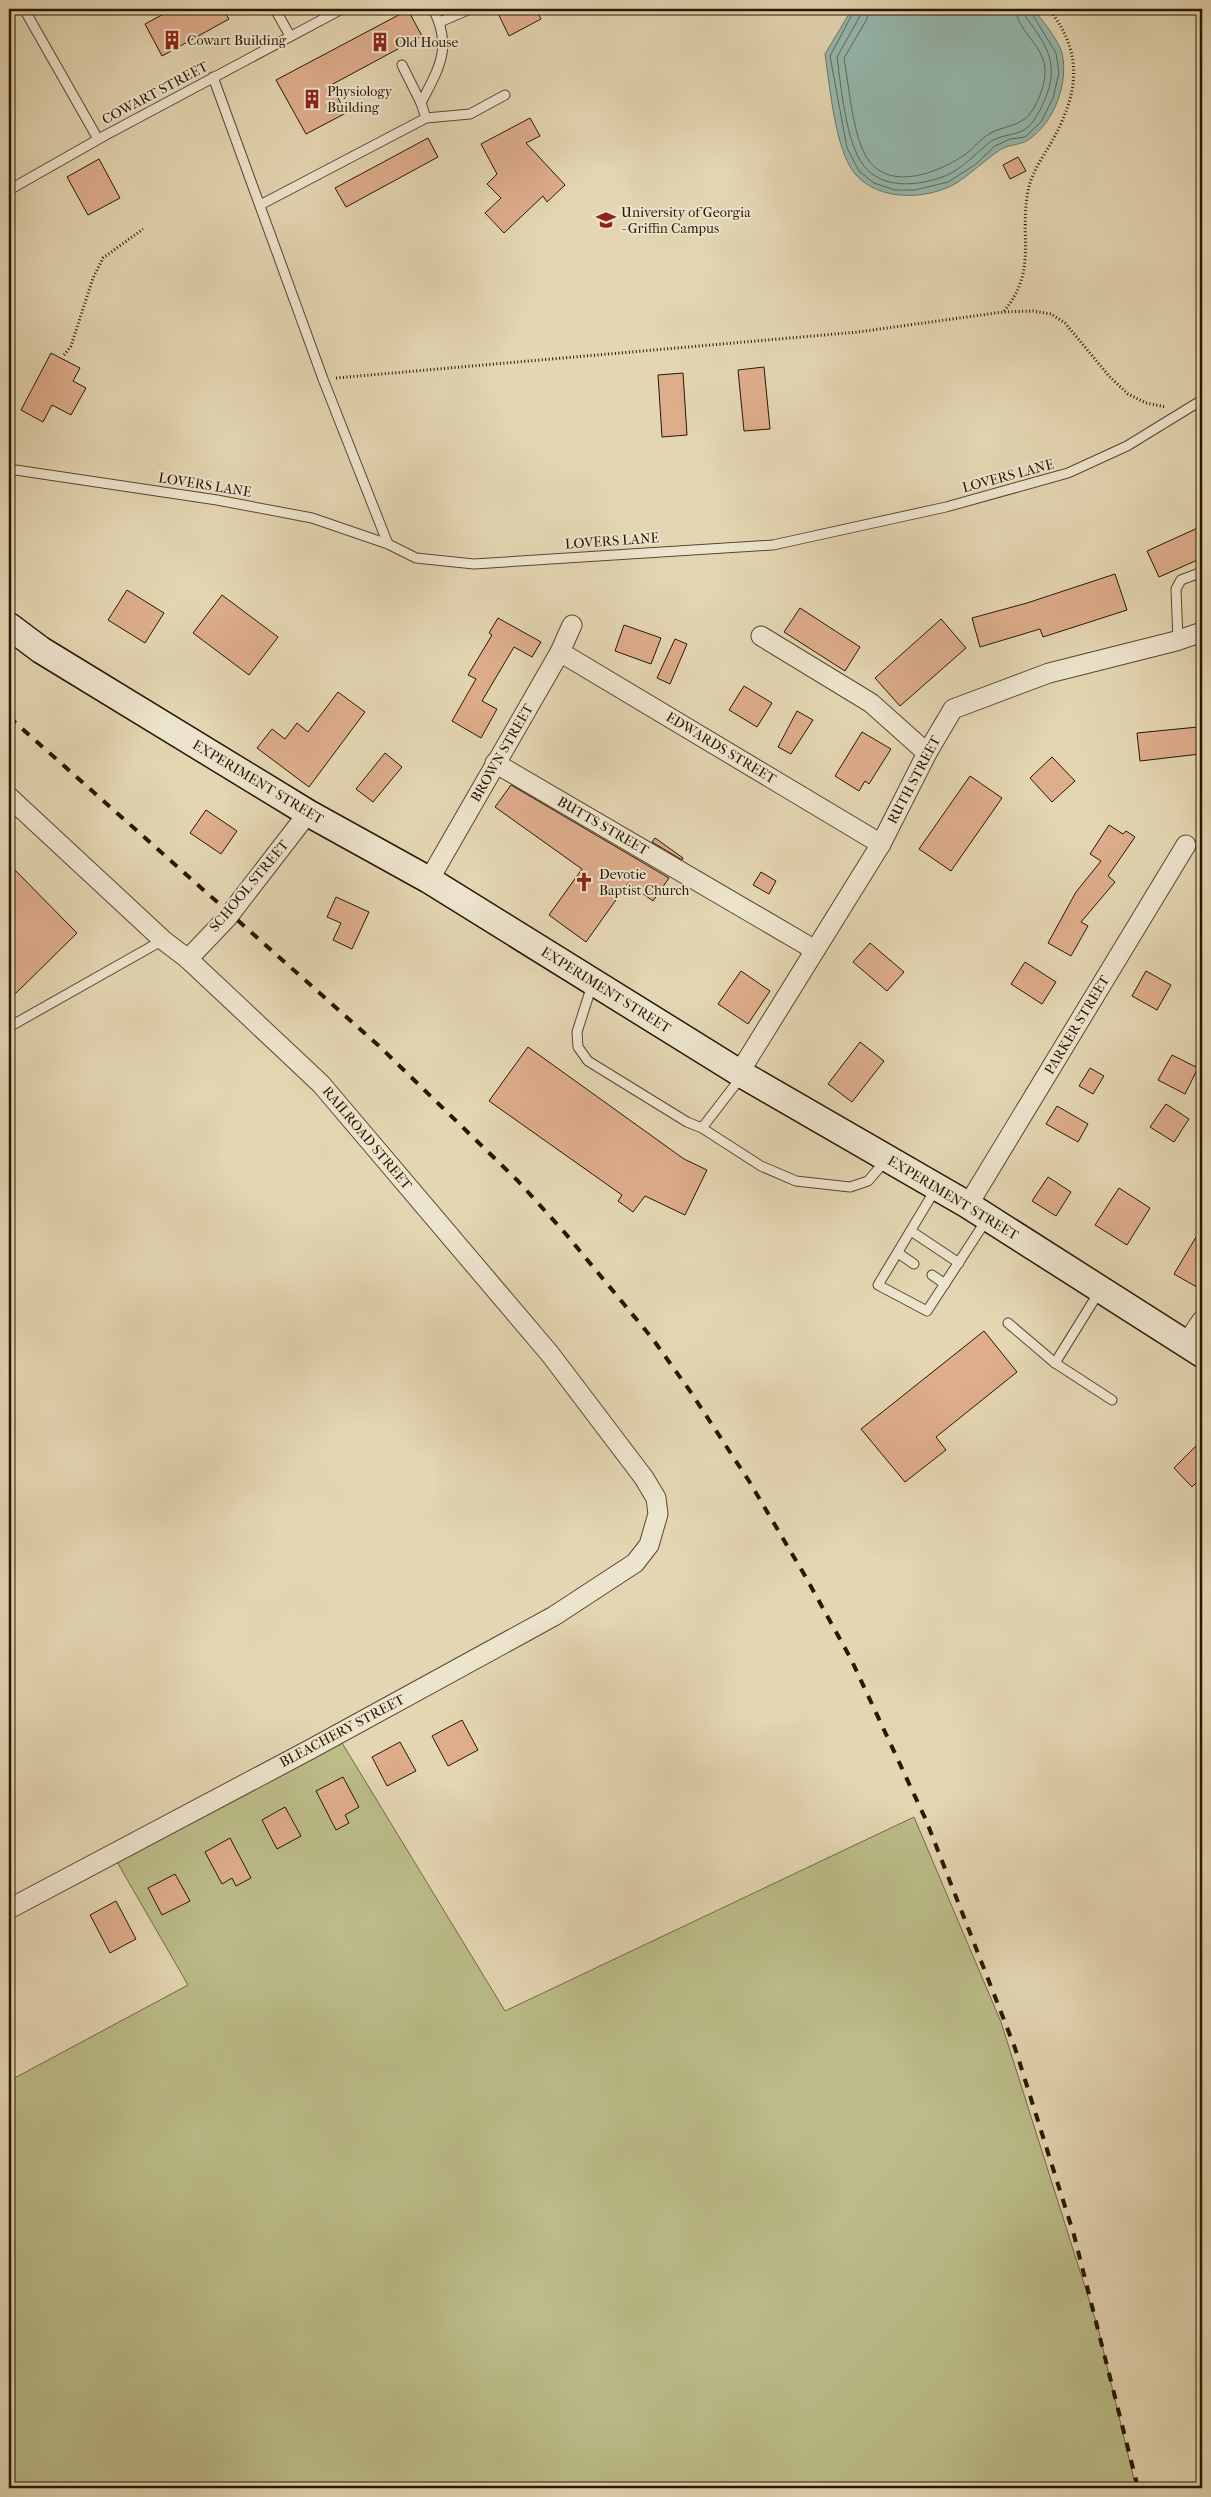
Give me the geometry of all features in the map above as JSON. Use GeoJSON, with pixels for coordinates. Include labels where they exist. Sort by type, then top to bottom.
{"type":"FeatureCollection","features":[{"type":"Feature","properties":{"kind":"main road","name":"EXPERIMENT STREET"},"geometry":{"type":"LineString","coordinates":[[9,626],[41,650],[308,813],[428,880],[740,1074],[978,1212],[1194,1349]]}},
{"type":"Feature","properties":{"kind":"street","name":"BROWN STREET"},"geometry":{"type":"LineString","coordinates":[[428,880],[560,652],[572,625]]}},
{"type":"Feature","properties":{"kind":"street","name":"RUTH STREET"},"geometry":{"type":"LineString","coordinates":[[740,1074],[881,844],[927,753],[952,709],[1049,673],[1178,640],[1202,632]]}},
{"type":"Feature","properties":{"kind":"street"},"geometry":{"type":"LineString","coordinates":[[761,636],[871,703],[927,753]]}},
{"type":"Feature","properties":{"kind":"street","name":"EDWARDS STREET"},"geometry":{"type":"LineString","coordinates":[[560,652],[881,844]]}},
{"type":"Feature","properties":{"kind":"street","name":"BUTTS STREET"},"geometry":{"type":"LineString","coordinates":[[496,763],[815,950]]}},
{"type":"Feature","properties":{"kind":"street","name":"RAILROAD STREET"},"geometry":{"type":"LineString","coordinates":[[9,797],[164,940],[188,959],[321,1084],[550,1354],[644,1478],[656,1498],[658,1514],[655,1530]]}},
{"type":"Feature","properties":{"kind":"street","name":"SCHOOL STREET"},"geometry":{"type":"LineString","coordinates":[[188,959],[227,918],[308,813]]}},
{"type":"Feature","properties":{"kind":"street","name":"PARKER STREET"},"geometry":{"type":"LineString","coordinates":[[978,1212],[1186,845]]}},
{"type":"Feature","properties":{"kind":"street"},"geometry":{"type":"LineString","coordinates":[[1194,1349],[1202,1320]]}},
{"type":"Feature","properties":{"kind":"street","name":"BLEACHERY STREET"},"geometry":{"type":"LineString","coordinates":[[9,1909],[554,1616],[635,1563],[649,1545],[655,1530]]}},
{"type":"Feature","properties":{"kind":"lane"},"geometry":{"type":"LineString","coordinates":[[24,9],[98,139]]}},
{"type":"Feature","properties":{"kind":"lane"},"geometry":{"type":"LineString","coordinates":[[275,9],[290,36]]}},
{"type":"Feature","properties":{"kind":"lane","name":"COWART STREET"},"geometry":{"type":"LineString","coordinates":[[9,190],[98,139],[342,9]]}},
{"type":"Feature","properties":{"kind":"lane"},"geometry":{"type":"LineString","coordinates":[[421,103],[435,74],[445,42],[440,22],[433,9]]}},
{"type":"Feature","properties":{"kind":"lane"},"geometry":{"type":"LineString","coordinates":[[440,22],[470,9]]}},
{"type":"Feature","properties":{"kind":"lane"},"geometry":{"type":"LineString","coordinates":[[402,65],[421,103],[426,118]]}},
{"type":"Feature","properties":{"kind":"lane"},"geometry":{"type":"LineString","coordinates":[[213,77],[323,379],[388,544]]}},
{"type":"Feature","properties":{"kind":"lane"},"geometry":{"type":"LineString","coordinates":[[260,205],[426,118],[470,114],[505,95]]}},
{"type":"Feature","properties":{"kind":"lane","name":"LOVERS LANE"},"geometry":{"type":"LineString","coordinates":[[9,469],[217,500],[312,518],[388,544],[416,558],[474,564],[773,545],[946,506],[1068,473],[1127,446],[1202,400]]}},
{"type":"Feature","properties":{"kind":"lane"},"geometry":{"type":"LineString","coordinates":[[1178,640],[1176,588],[1182,580],[1202,572]]}},
{"type":"Feature","properties":{"kind":"lane"},"geometry":{"type":"LineString","coordinates":[[9,1027],[164,940]]}},
{"type":"Feature","properties":{"kind":"lane"},"geometry":{"type":"LineString","coordinates":[[593,982],[577,1032],[578,1047],[588,1061],[687,1122],[702,1128],[761,1166],[796,1181],[850,1187],[868,1181],[887,1159]]}},
{"type":"Feature","properties":{"kind":"lane"},"geometry":{"type":"LineString","coordinates":[[702,1128],[740,1074]]}},
{"type":"Feature","properties":{"kind":"lane"},"geometry":{"type":"LineString","coordinates":[[936,1187],[878,1285],[927,1311],[959,1263],[978,1212]]}},
{"type":"Feature","properties":{"kind":"lane"},"geometry":{"type":"LineString","coordinates":[[910,1231],[959,1263]]}},
{"type":"Feature","properties":{"kind":"lane"},"geometry":{"type":"LineString","coordinates":[[898,1253],[914,1264]]}},
{"type":"Feature","properties":{"kind":"lane"},"geometry":{"type":"LineString","coordinates":[[932,1275],[945,1284]]}},
{"type":"Feature","properties":{"kind":"lane"},"geometry":{"type":"LineString","coordinates":[[1055,1363],[1101,1290]]}},
{"type":"Feature","properties":{"kind":"lane"},"geometry":{"type":"LineString","coordinates":[[1008,1323],[1055,1363],[1112,1400]]}},
{"type":"Feature","properties":{"kind":"path"},"geometry":{"type":"LineString","coordinates":[[1003,312],[1016,296],[1024,277],[1028,192],[1032,177],[1064,119],[1072,88],[1075,66],[1071,46],[1063,28],[1049,9]]}},
{"type":"Feature","properties":{"kind":"path"},"geometry":{"type":"LineString","coordinates":[[64,355],[71,346],[93,278],[103,258],[143,229]]}},
{"type":"Feature","properties":{"kind":"path"},"geometry":{"type":"LineString","coordinates":[[323,379],[858,332],[1003,312],[1032,311],[1050,314],[1065,323],[1109,376],[1128,394],[1146,403],[1174,406]]}},
{"type":"Feature","properties":{"kind":"green space"},"geometry":{"type":"Polygon","coordinates":[[[336,1733],[505,2011],[914,1817],[1001,2022],[1098,2328],[1136,2488],[9,2488],[9,2081],[188,1985],[113,1855],[336,1733]]]}},
{"type":"Feature","properties":{"kind":"water"},"geometry":{"type":"Polygon","coordinates":[[[852,9],[1033,9],[1054,36],[1062,53],[1064,65],[1061,89],[1052,113],[1037,133],[1028,140],[1001,149],[951,186],[927,194],[914,195],[888,193],[876,189],[856,175],[849,165],[838,135],[831,100],[825,54],[852,9]]]}},
{"type":"Feature","properties":{"kind":"building","name":"Cowart Building"},"geometry":{"type":"Polygon","coordinates":[[[173,9],[223,9],[229,19],[162,56],[145,24],[173,9]]]}},
{"type":"Feature","properties":{"kind":"building"},"geometry":{"type":"Polygon","coordinates":[[[496,9],[536,9],[541,19],[509,36],[496,9]]]}},
{"type":"Feature","properties":{"kind":"building"},"geometry":{"type":"Polygon","coordinates":[[[408,10],[422,36],[331,85],[346,113],[306,134],[276,80],[408,10]]]}},
{"type":"Feature","properties":{"kind":"building"},"geometry":{"type":"Polygon","coordinates":[[[530,118],[540,136],[526,143],[565,185],[547,202],[543,196],[504,233],[485,213],[501,198],[487,184],[497,174],[481,144],[530,118]]]}},
{"type":"Feature","properties":{"kind":"building"},"geometry":{"type":"Polygon","coordinates":[[[428,138],[438,157],[346,207],[335,188],[428,138]]]}},
{"type":"Feature","properties":{"kind":"building"},"geometry":{"type":"Polygon","coordinates":[[[1018,157],[1026,171],[1010,179],[1003,165],[1018,157]]]}},
{"type":"Feature","properties":{"kind":"building"},"geometry":{"type":"Polygon","coordinates":[[[99,159],[120,198],[88,215],[67,177],[99,159]]]}},
{"type":"Feature","properties":{"kind":"building"},"geometry":{"type":"Polygon","coordinates":[[[51,353],[80,368],[73,381],[86,388],[71,415],[52,405],[43,422],[21,410],[51,353]]]}},
{"type":"Feature","properties":{"kind":"building"},"geometry":{"type":"Polygon","coordinates":[[[764,367],[770,429],[744,431],[738,370],[764,367]]]}},
{"type":"Feature","properties":{"kind":"building"},"geometry":{"type":"Polygon","coordinates":[[[683,373],[687,435],[662,437],[658,375],[683,373]]]}},
{"type":"Feature","properties":{"kind":"building"},"geometry":{"type":"Polygon","coordinates":[[[1202,526],[1202,558],[1159,577],[1147,551],[1202,526]]]}},
{"type":"Feature","properties":{"kind":"building"},"geometry":{"type":"Polygon","coordinates":[[[1115,574],[1127,610],[1043,637],[1040,629],[980,647],[972,618],[1027,603],[1115,574]]]}},
{"type":"Feature","properties":{"kind":"building"},"geometry":{"type":"Polygon","coordinates":[[[127,590],[164,613],[145,643],[108,620],[127,590]]]}},
{"type":"Feature","properties":{"kind":"building"},"geometry":{"type":"Polygon","coordinates":[[[222,595],[278,637],[249,675],[193,633],[222,595]]]}},
{"type":"Feature","properties":{"kind":"building"},"geometry":{"type":"Polygon","coordinates":[[[800,608],[860,647],[845,671],[784,632],[800,608]]]}},
{"type":"Feature","properties":{"kind":"building"},"geometry":{"type":"Polygon","coordinates":[[[498,618],[541,642],[532,657],[514,647],[482,701],[497,709],[481,738],[452,721],[476,679],[468,675],[492,635],[489,633],[498,618]]]}},
{"type":"Feature","properties":{"kind":"building"},"geometry":{"type":"Polygon","coordinates":[[[941,619],[966,648],[900,706],[875,678],[941,619]]]}},
{"type":"Feature","properties":{"kind":"building"},"geometry":{"type":"Polygon","coordinates":[[[624,625],[661,638],[651,664],[615,651],[624,625]]]}},
{"type":"Feature","properties":{"kind":"building"},"geometry":{"type":"Polygon","coordinates":[[[675,639],[687,644],[670,684],[657,678],[675,639]]]}},
{"type":"Feature","properties":{"kind":"building"},"geometry":{"type":"Polygon","coordinates":[[[744,686],[772,703],[757,727],[729,710],[744,686]]]}},
{"type":"Feature","properties":{"kind":"building"},"geometry":{"type":"Polygon","coordinates":[[[338,692],[365,712],[309,787],[257,748],[272,729],[285,739],[297,723],[308,732],[338,692]]]}},
{"type":"Feature","properties":{"kind":"building"},"geometry":{"type":"Polygon","coordinates":[[[797,711],[813,720],[791,754],[778,747],[797,711]]]}},
{"type":"Feature","properties":{"kind":"building"},"geometry":{"type":"Polygon","coordinates":[[[1198,727],[1200,754],[1140,761],[1137,733],[1198,727]]]}},
{"type":"Feature","properties":{"kind":"building"},"geometry":{"type":"Polygon","coordinates":[[[862,732],[891,749],[869,784],[865,781],[859,791],[835,776],[862,732]]]}},
{"type":"Feature","properties":{"kind":"building"},"geometry":{"type":"Polygon","coordinates":[[[385,753],[402,767],[373,802],[356,789],[385,753]]]}},
{"type":"Feature","properties":{"kind":"building"},"geometry":{"type":"Polygon","coordinates":[[[1052,757],[1075,781],[1052,802],[1030,778],[1052,757]]]}},
{"type":"Feature","properties":{"kind":"building"},"geometry":{"type":"Polygon","coordinates":[[[970,776],[1002,798],[951,871],[919,849],[970,776]]]}},
{"type":"Feature","properties":{"kind":"building"},"geometry":{"type":"Polygon","coordinates":[[[511,785],[669,878],[653,901],[628,883],[586,942],[549,915],[582,869],[495,807],[511,785]]]}},
{"type":"Feature","properties":{"kind":"building"},"geometry":{"type":"Polygon","coordinates":[[[206,810],[237,831],[221,854],[190,833],[206,810]]]}},
{"type":"Feature","properties":{"kind":"building"},"geometry":{"type":"Polygon","coordinates":[[[1109,825],[1123,834],[1126,831],[1135,837],[1108,876],[1115,882],[1081,922],[1088,926],[1071,956],[1048,943],[1076,892],[1101,861],[1090,854],[1109,825]]]}},
{"type":"Feature","properties":{"kind":"building"},"geometry":{"type":"Polygon","coordinates":[[[655,838],[683,858],[682,860],[652,842],[655,838]]]}},
{"type":"Feature","properties":{"kind":"building"},"geometry":{"type":"Polygon","coordinates":[[[9,864],[77,933],[9,1000],[9,864]]]}},
{"type":"Feature","properties":{"kind":"building"},"geometry":{"type":"Polygon","coordinates":[[[761,872],[776,881],[769,894],[753,885],[761,872]]]}},
{"type":"Feature","properties":{"kind":"building"},"geometry":{"type":"Polygon","coordinates":[[[336,897],[369,912],[352,949],[333,940],[341,923],[327,917],[336,897]]]}},
{"type":"Feature","properties":{"kind":"building"},"geometry":{"type":"Polygon","coordinates":[[[870,943],[904,972],[887,991],[853,962],[870,943]]]}},
{"type":"Feature","properties":{"kind":"building"},"geometry":{"type":"Polygon","coordinates":[[[1025,962],[1056,982],[1042,1004],[1011,984],[1025,962]]]}},
{"type":"Feature","properties":{"kind":"building"},"geometry":{"type":"Polygon","coordinates":[[[741,971],[770,991],[748,1024],[718,1004],[741,971]]]}},
{"type":"Feature","properties":{"kind":"building"},"geometry":{"type":"Polygon","coordinates":[[[1146,971],[1171,985],[1157,1010],[1132,996],[1146,971]]]}},
{"type":"Feature","properties":{"kind":"building"},"geometry":{"type":"Polygon","coordinates":[[[860,1042],[884,1061],[852,1102],[828,1084],[860,1042]]]}},
{"type":"Feature","properties":{"kind":"building"},"geometry":{"type":"Polygon","coordinates":[[[528,1047],[684,1159],[707,1170],[685,1215],[645,1196],[633,1212],[618,1201],[622,1195],[489,1101],[528,1047]]]}},
{"type":"Feature","properties":{"kind":"building"},"geometry":{"type":"Polygon","coordinates":[[[1172,1055],[1198,1068],[1185,1094],[1158,1080],[1172,1055]]]}},
{"type":"Feature","properties":{"kind":"building"},"geometry":{"type":"Polygon","coordinates":[[[1090,1068],[1104,1076],[1093,1094],[1079,1086],[1090,1068]]]}},
{"type":"Feature","properties":{"kind":"building"},"geometry":{"type":"Polygon","coordinates":[[[1166,1104],[1189,1119],[1174,1142],[1150,1127],[1166,1104]]]}},
{"type":"Feature","properties":{"kind":"building"},"geometry":{"type":"Polygon","coordinates":[[[1057,1106],[1088,1124],[1078,1142],[1046,1124],[1057,1106]]]}},
{"type":"Feature","properties":{"kind":"building"},"geometry":{"type":"Polygon","coordinates":[[[1048,1177],[1071,1192],[1056,1216],[1032,1201],[1048,1177]]]}},
{"type":"Feature","properties":{"kind":"building"},"geometry":{"type":"Polygon","coordinates":[[[1119,1188],[1150,1208],[1127,1245],[1095,1225],[1119,1188]]]}},
{"type":"Feature","properties":{"kind":"building"},"geometry":{"type":"Polygon","coordinates":[[[1202,1227],[1202,1290],[1174,1274],[1202,1227]]]}},
{"type":"Feature","properties":{"kind":"building"},"geometry":{"type":"Polygon","coordinates":[[[984,1331],[1017,1372],[936,1437],[946,1450],[905,1482],[861,1429],[984,1331]]]}},
{"type":"Feature","properties":{"kind":"building"},"geometry":{"type":"Polygon","coordinates":[[[1202,1440],[1202,1477],[1192,1487],[1174,1468],[1202,1440]]]}},
{"type":"Feature","properties":{"kind":"building"},"geometry":{"type":"Polygon","coordinates":[[[462,1720],[478,1750],[448,1766],[432,1736],[462,1720]]]}},
{"type":"Feature","properties":{"kind":"building"},"geometry":{"type":"Polygon","coordinates":[[[400,1742],[416,1771],[387,1786],[372,1757],[400,1742]]]}},
{"type":"Feature","properties":{"kind":"building"},"geometry":{"type":"Polygon","coordinates":[[[343,1777],[359,1807],[345,1815],[349,1823],[336,1830],[316,1791],[343,1777]]]}},
{"type":"Feature","properties":{"kind":"building"},"geometry":{"type":"Polygon","coordinates":[[[285,1807],[301,1836],[277,1849],[262,1820],[285,1807]]]}},
{"type":"Feature","properties":{"kind":"building"},"geometry":{"type":"Polygon","coordinates":[[[230,1838],[251,1878],[236,1886],[232,1878],[222,1884],[205,1852],[230,1838]]]}},
{"type":"Feature","properties":{"kind":"building"},"geometry":{"type":"Polygon","coordinates":[[[175,1874],[190,1901],[162,1915],[148,1888],[175,1874]]]}},
{"type":"Feature","properties":{"kind":"building"},"geometry":{"type":"Polygon","coordinates":[[[116,1901],[136,1939],[110,1953],[90,1915],[116,1901]]]}},
{"type":"Feature","properties":{"kind":"railway"},"geometry":{"type":"LineString","coordinates":[[9,717],[378,1045],[518,1181],[565,1233],[652,1338],[690,1391],[749,1481],[851,1659],[926,1820],[1015,2048],[1074,2235],[1138,2488]]}},
{"type":"Feature","properties":{"kind":"place","name":"Cowart Building"},"geometry":{"type":"Point","coordinates":[172,40]}},
{"type":"Feature","properties":{"kind":"place","name":"Old House"},"geometry":{"type":"Point","coordinates":[380,42]}},
{"type":"Feature","properties":{"kind":"place","name":"Physiology Building"},"geometry":{"type":"Point","coordinates":[312,99]}},
{"type":"Feature","properties":{"kind":"place","name":"University of Georgia - Griffin Campus"},"geometry":{"type":"Point","coordinates":[606,220]}},
{"type":"Feature","properties":{"kind":"place","name":"Devotie Baptist Church"},"geometry":{"type":"Point","coordinates":[584,882]}}]}
